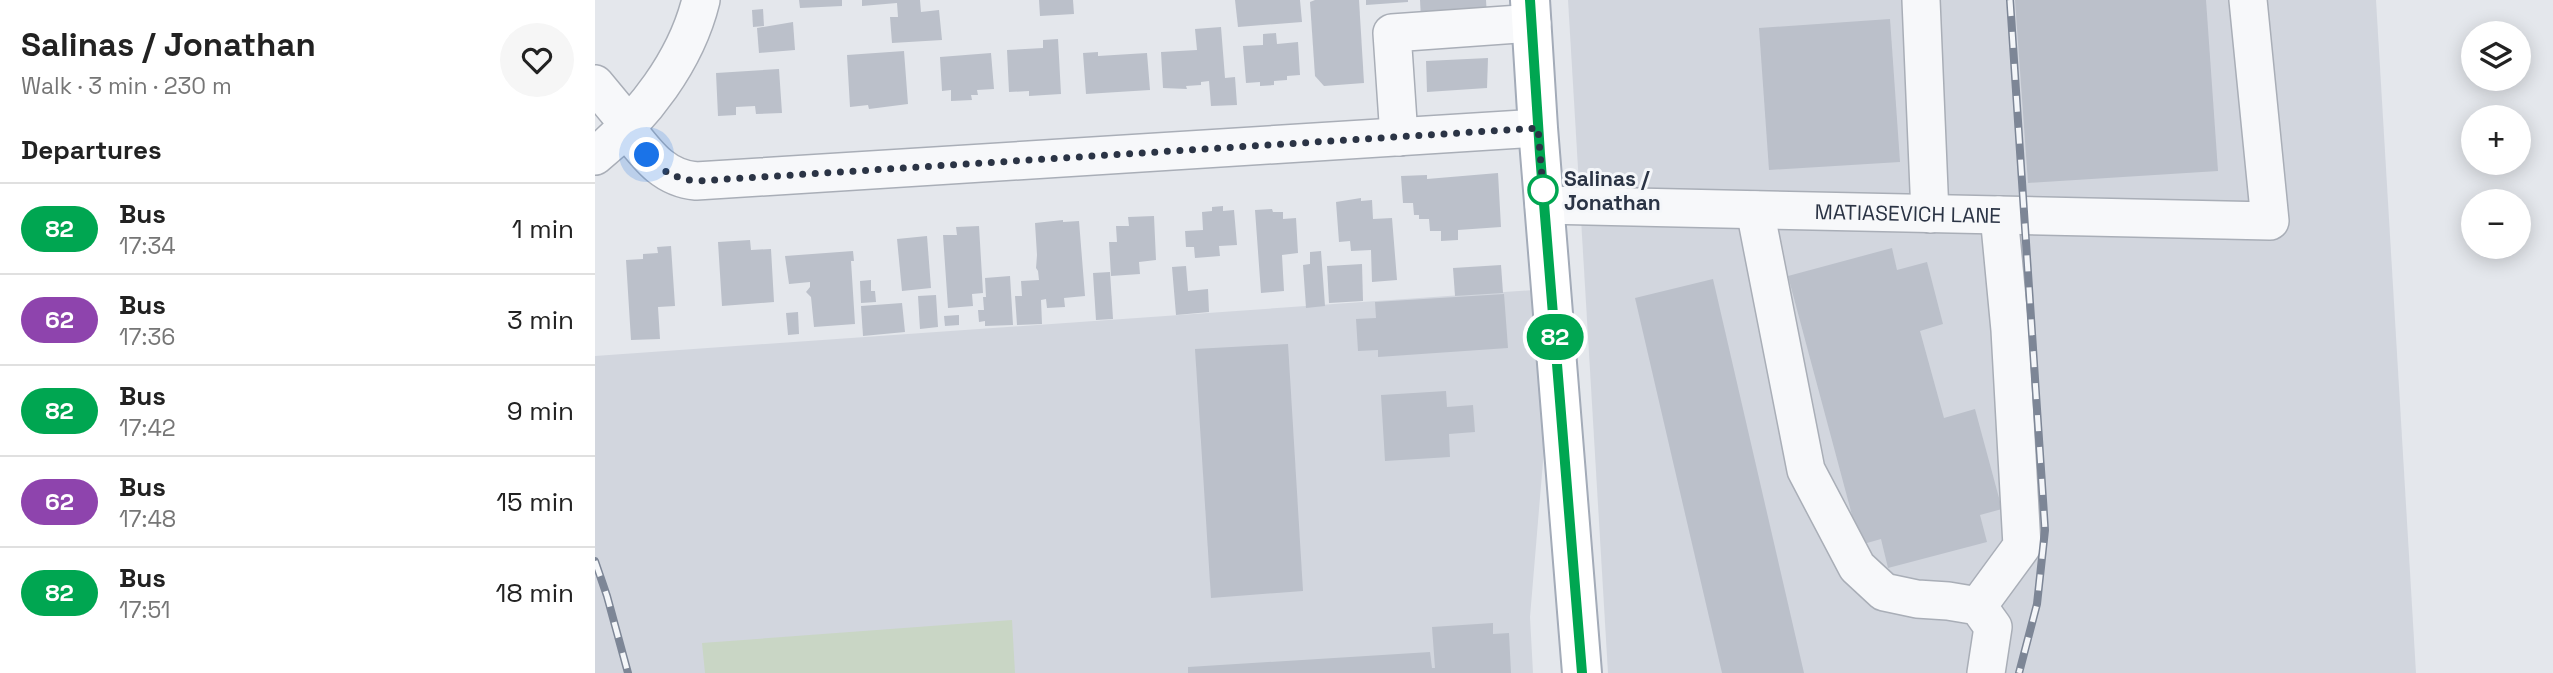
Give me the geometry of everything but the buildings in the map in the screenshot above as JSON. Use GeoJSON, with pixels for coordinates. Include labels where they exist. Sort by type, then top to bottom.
{"type":"FeatureCollection","features":[{"type":"Feature","properties":{"kind":"main road"},"geometry":{"type":"LineString","coordinates":[[1531,11],[1582,673]]}},
{"type":"Feature","properties":{"kind":"street"},"geometry":{"type":"LineString","coordinates":[[595,156],[628,126],[670,70],[685,42],[701,0]]}},
{"type":"Feature","properties":{"kind":"street"},"geometry":{"type":"LineString","coordinates":[[1921,0],[1930,214]]}},
{"type":"Feature","properties":{"kind":"street","name":"MATIASEVICH LANE"},"geometry":{"type":"LineString","coordinates":[[1544,205],[2270,221],[2248,0]]}},
{"type":"Feature","properties":{"kind":"street"},"geometry":{"type":"LineString","coordinates":[[1399,137],[1392,33],[1531,11]]}},
{"type":"Feature","properties":{"kind":"street"},"geometry":{"type":"LineString","coordinates":[[595,84],[656,165],[672,176],[697,181],[1538,128]]}},
{"type":"Feature","properties":{"kind":"street"},"geometry":{"type":"LineString","coordinates":[[1755,209],[1806,470],[1857,567],[1884,592],[1978,606],[1993,627],[1986,673]]}},
{"type":"Feature","properties":{"kind":"street"},"geometry":{"type":"LineString","coordinates":[[1978,606],[2022,546],[2010,330],[1999,215]]}},
{"type":"Feature","properties":{"kind":"shaded area"},"geometry":{"type":"Polygon","coordinates":[[[1568,0],[2376,0],[2416,673],[1608,673],[1568,0]]]}},
{"type":"Feature","properties":{"kind":"shaded area"},"geometry":{"type":"Polygon","coordinates":[[[1534,290],[1545,438],[1530,617],[1533,673],[595,673],[595,356],[1534,290]]]}},
{"type":"Feature","properties":{"kind":"green space"},"geometry":{"type":"Polygon","coordinates":[[[1012,620],[1015,673],[705,673],[702,643],[1012,620]]]}},
{"type":"Feature","properties":{"kind":"railway"},"geometry":{"type":"LineString","coordinates":[[2010,0],[2045,530],[2037,604],[2019,673]]}},
{"type":"Feature","properties":{"kind":"railway"},"geometry":{"type":"LineString","coordinates":[[595,561],[628,673]]}},
{"type":"Feature","properties":{"kind":"bus line","name":"82"},"geometry":{"type":"LineString","coordinates":[[1530,0],[1582,673]]}},
{"type":"Feature","properties":{"kind":"place","name":"Salinas / Jonathan"},"geometry":{"type":"Point","coordinates":[1543,190]}},
{"type":"Feature","properties":{"kind":"route"},"geometry":{"type":"LineString","coordinates":[[647,155],[672,176],[697,181],[1538,128],[1543,190]]}}]}
